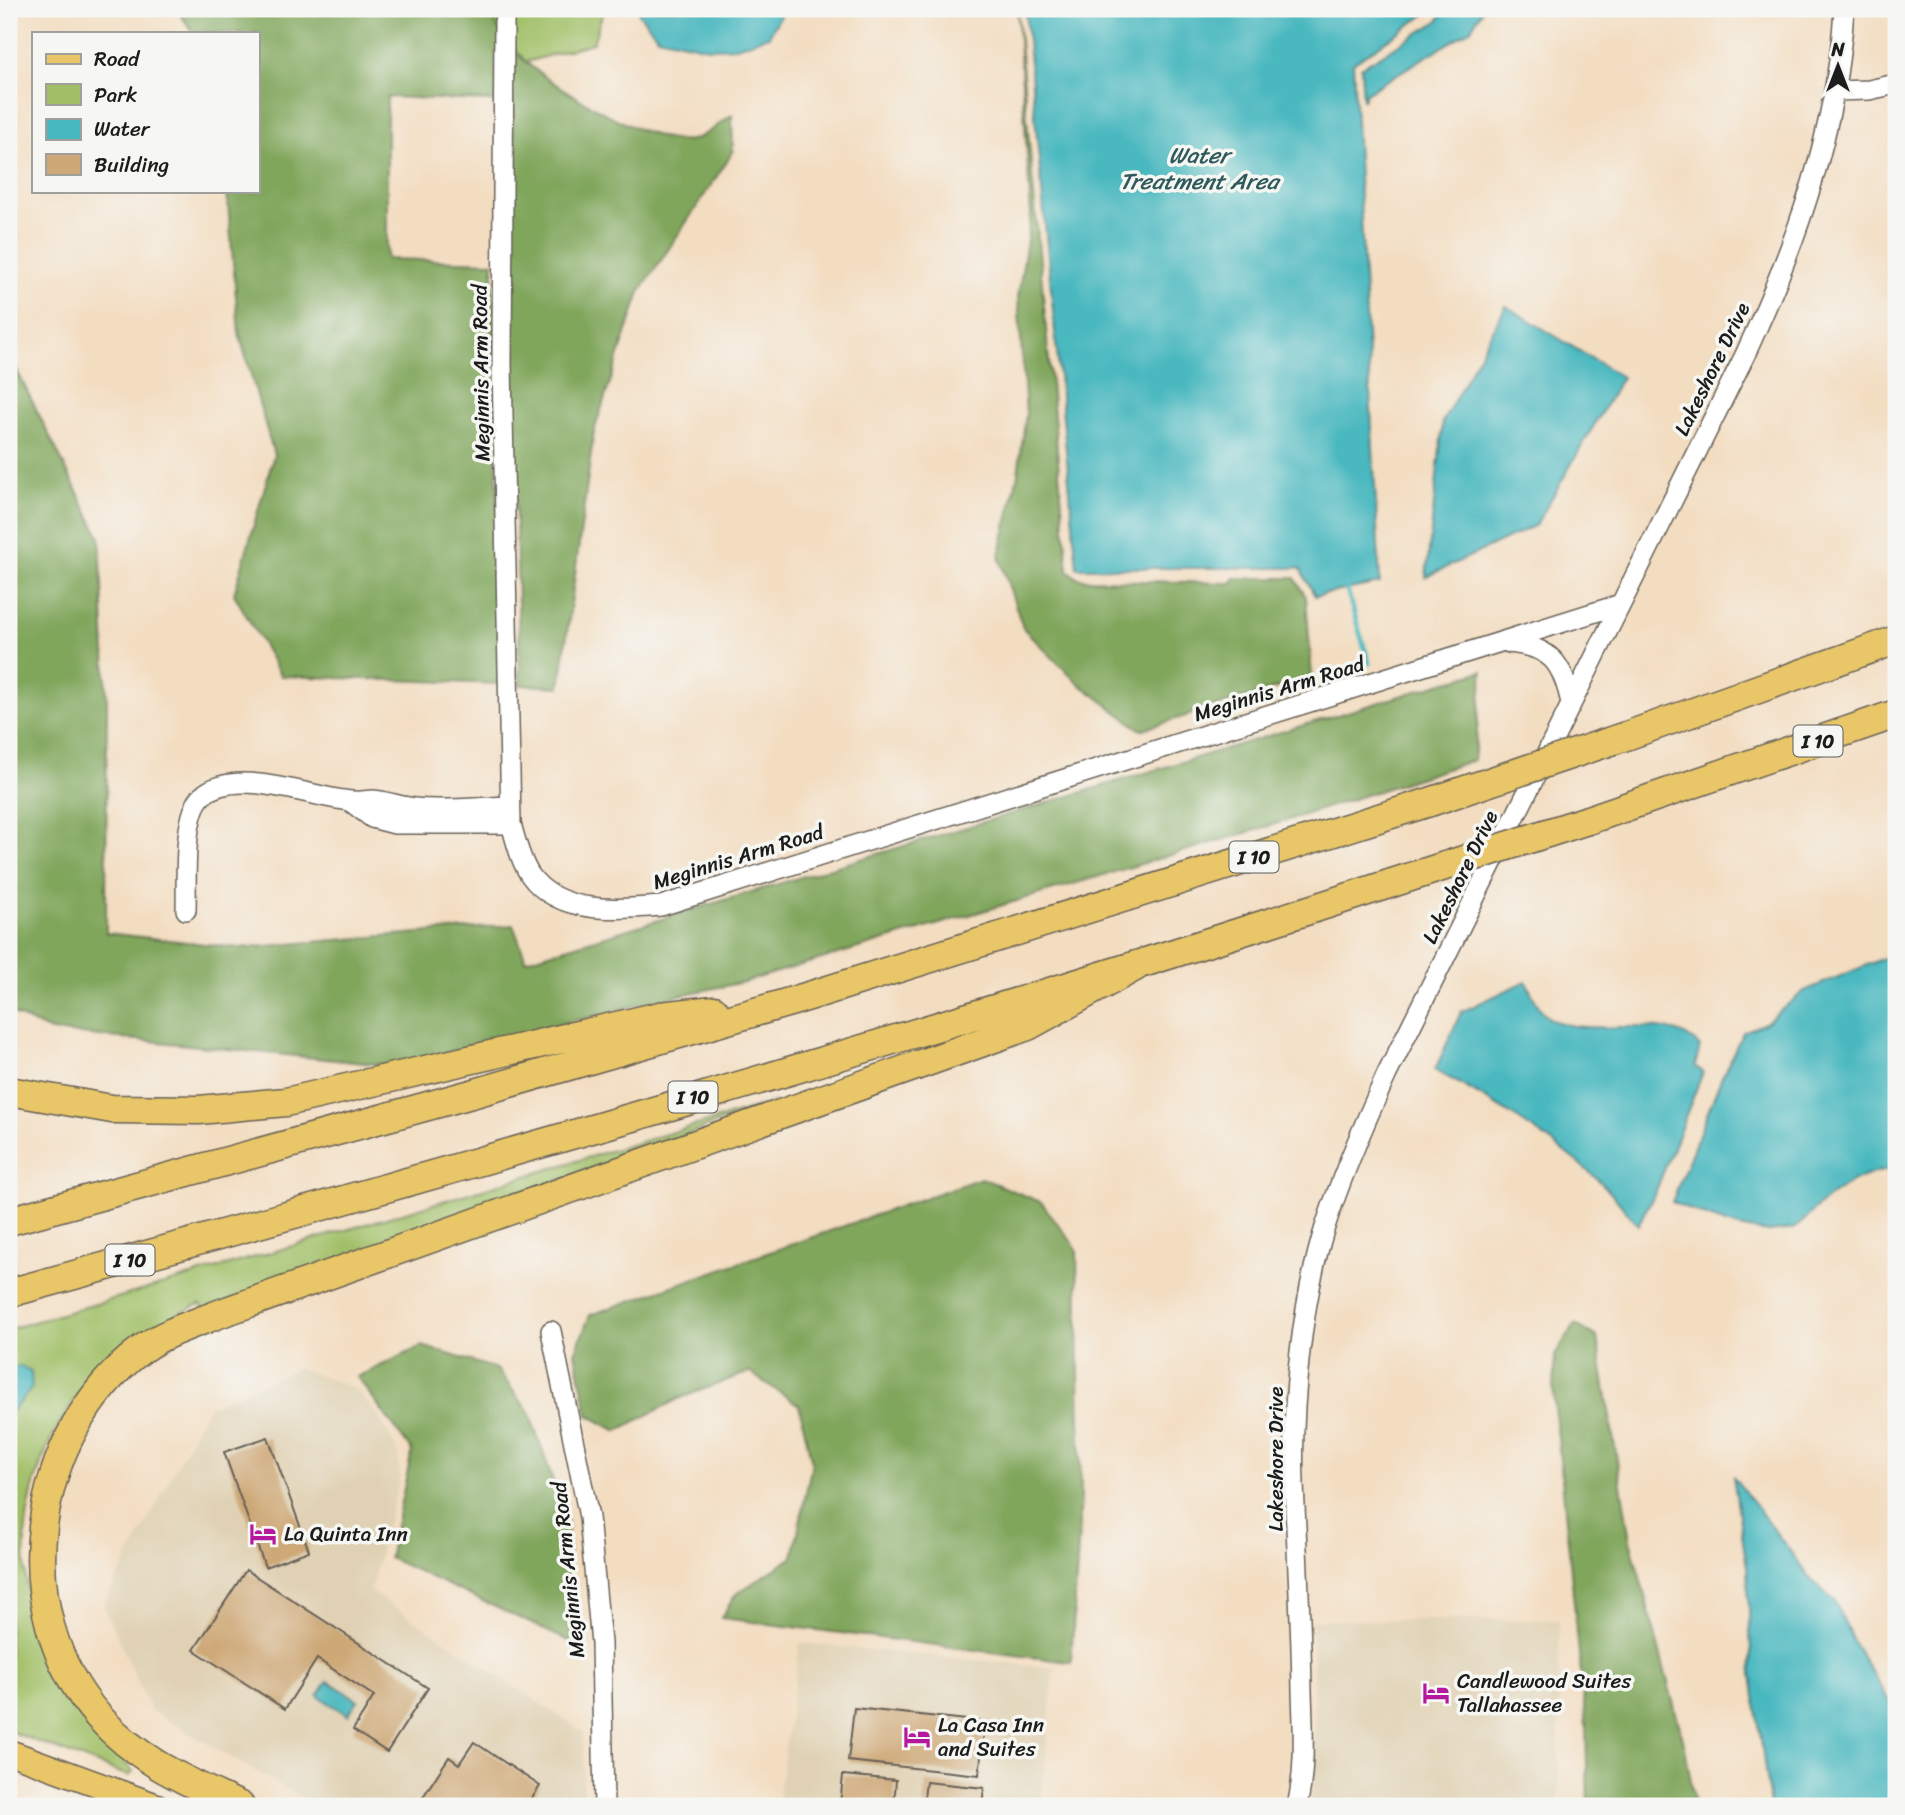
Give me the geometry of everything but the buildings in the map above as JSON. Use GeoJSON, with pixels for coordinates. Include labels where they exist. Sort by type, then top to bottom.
{"type":"FeatureCollection","features":[{"type":"Feature","properties":{"kind":"highway","name":"I 10"},"geometry":{"type":"LineString","coordinates":[[9,1220],[475,1093],[793,1001],[1430,802],[1896,640]]}},
{"type":"Feature","properties":{"kind":"highway","name":"I 10"},"geometry":{"type":"LineString","coordinates":[[9,1293],[250,1227],[1135,967],[1588,820],[1896,714]]}},
{"type":"Feature","properties":{"kind":"highway"},"geometry":{"type":"LineString","coordinates":[[240,1806],[150,1763],[124,1742],[97,1716],[66,1669],[48,1624],[43,1602],[40,1555],[46,1503],[55,1472],[72,1434],[117,1372],[143,1348],[224,1312],[1028,1026],[1135,967]]}},
{"type":"Feature","properties":{"kind":"highway"},"geometry":{"type":"LineString","coordinates":[[9,1091],[112,1109],[200,1110],[286,1102],[660,1016],[793,1001]]}},
{"type":"Feature","properties":{"kind":"main road"},"geometry":{"type":"LineString","coordinates":[[9,1752],[158,1806]]}},
{"type":"Feature","properties":{"kind":"street","name":"Lakeshore Drive"},"geometry":{"type":"LineString","coordinates":[[1297,1806],[1302,1776],[1303,1716],[1294,1482],[1295,1405],[1308,1308],[1324,1230],[1375,1099],[1745,355],[1784,271],[1821,158],[1835,91],[1844,9]]}},
{"type":"Feature","properties":{"kind":"street","name":"Meginnis Arm Road"},"geometry":{"type":"LineString","coordinates":[[504,21],[502,363],[511,815],[522,861],[531,876],[559,898],[605,909],[661,906],[1504,643],[1620,604]]}},
{"type":"Feature","properties":{"kind":"street"},"geometry":{"type":"LineString","coordinates":[[1835,91],[1869,90],[1896,84]]}},
{"type":"Feature","properties":{"kind":"street"},"geometry":{"type":"LineString","coordinates":[[1504,643],[1533,645],[1550,656],[1565,676],[1571,703]]}},
{"type":"Feature","properties":{"kind":"street"},"geometry":{"type":"LineString","coordinates":[[186,910],[189,831],[194,811],[202,796],[219,787],[255,784],[296,788],[351,802],[372,818],[395,824],[511,815]]}},
{"type":"Feature","properties":{"kind":"street","name":"Meginnis Arm Road"},"geometry":{"type":"LineString","coordinates":[[551,1331],[589,1517],[601,1643],[604,1806]]}},
{"type":"Feature","properties":{"kind":"shaded area","name":"La Quinta Inn"},"geometry":{"type":"Polygon","coordinates":[[[298,1368],[354,1388],[381,1418],[398,1453],[400,1477],[370,1591],[583,1732],[584,1806],[316,1806],[151,1711],[103,1605],[208,1407],[298,1368]]]}},
{"type":"Feature","properties":{"kind":"shaded area","name":"Candlewood Suites Tallahassee"},"geometry":{"type":"Polygon","coordinates":[[[1312,1620],[1559,1620],[1559,1806],[1309,1806],[1315,1766],[1312,1620]]]}},
{"type":"Feature","properties":{"kind":"shaded area","name":"La Casa Inn and Suites"},"geometry":{"type":"Polygon","coordinates":[[[800,1643],[1054,1668],[1041,1806],[777,1806],[800,1643]]]}},
{"type":"Feature","properties":{"kind":"green space"},"geometry":{"type":"Polygon","coordinates":[[[176,9],[489,9],[504,37],[525,61],[557,85],[629,125],[674,140],[691,140],[707,133],[732,115],[733,152],[640,292],[594,431],[560,687],[520,685],[512,363],[513,102],[387,97],[387,259],[493,262],[501,684],[281,676],[234,594],[274,455],[239,333],[227,192],[259,192],[259,32],[193,32],[176,9]]]}},
{"type":"Feature","properties":{"kind":"green space"},"geometry":{"type":"Polygon","coordinates":[[[489,9],[604,9],[593,43],[526,62],[496,28],[489,9]]]}},
{"type":"Feature","properties":{"kind":"green space"},"geometry":{"type":"Polygon","coordinates":[[[1017,9],[1068,570],[1077,578],[1091,580],[1231,583],[1235,578],[1295,578],[1306,597],[1312,677],[1141,730],[1078,683],[1023,628],[999,557],[1018,474],[1026,414],[1018,297],[1031,214],[1017,9]]]}},
{"type":"Feature","properties":{"kind":"green space"},"geometry":{"type":"Polygon","coordinates":[[[9,355],[100,537],[107,699],[106,933],[241,948],[513,925],[526,960],[1483,671],[1474,760],[1282,822],[744,982],[666,998],[393,1066],[51,1031],[9,1012],[9,355]]]}},
{"type":"Feature","properties":{"kind":"green space"},"geometry":{"type":"Polygon","coordinates":[[[775,1102],[205,1309],[200,1304],[157,1324],[126,1343],[89,1380],[66,1413],[47,1448],[34,1485],[26,1523],[25,1562],[29,1602],[41,1641],[133,1772],[129,1776],[9,1731],[9,1414],[32,1388],[20,1366],[9,1369],[9,1329],[775,1102]]]}},
{"type":"Feature","properties":{"kind":"green space"},"geometry":{"type":"Polygon","coordinates":[[[981,1178],[1041,1202],[1077,1249],[1081,1497],[1071,1662],[721,1618],[736,1594],[793,1557],[812,1463],[799,1405],[749,1372],[678,1399],[617,1431],[588,1415],[575,1353],[590,1315],[981,1178]]]}},
{"type":"Feature","properties":{"kind":"green space"},"geometry":{"type":"Polygon","coordinates":[[[1575,1324],[1597,1337],[1630,1540],[1685,1747],[1695,1806],[1588,1806],[1586,1726],[1553,1387],[1555,1355],[1575,1324]]]}},
{"type":"Feature","properties":{"kind":"green space"},"geometry":{"type":"Polygon","coordinates":[[[422,1346],[497,1369],[529,1412],[567,1521],[573,1643],[389,1558],[412,1451],[357,1377],[422,1346]]]}},
{"type":"Feature","properties":{"kind":"water"},"geometry":{"type":"Polygon","coordinates":[[[639,9],[779,9],[781,15],[769,36],[736,47],[708,48],[658,37],[639,14],[639,9]]]}},
{"type":"Feature","properties":{"kind":"water","name":"Water Treatment Area"},"geometry":{"type":"Polygon","coordinates":[[[1025,9],[1423,9],[1426,14],[1353,63],[1380,583],[1315,596],[1300,568],[1077,568],[1025,9]]]}},
{"type":"Feature","properties":{"kind":"water"},"geometry":{"type":"Polygon","coordinates":[[[1445,9],[1483,9],[1470,30],[1366,93],[1363,101],[1361,67],[1438,21],[1445,9]]]}},
{"type":"Feature","properties":{"kind":"water"},"geometry":{"type":"Polygon","coordinates":[[[1506,306],[1622,377],[1536,525],[1426,577],[1443,421],[1506,306]]]}},
{"type":"Feature","properties":{"kind":"water"},"geometry":{"type":"Polygon","coordinates":[[[1896,953],[1896,1169],[1873,1173],[1853,1181],[1825,1200],[1792,1229],[1746,1229],[1672,1202],[1721,1079],[1743,1032],[1765,1023],[1804,991],[1896,953]]]}},
{"type":"Feature","properties":{"kind":"water"},"geometry":{"type":"Polygon","coordinates":[[[1526,981],[1538,1006],[1553,1020],[1585,1027],[1657,1028],[1688,1037],[1700,1047],[1695,1066],[1703,1072],[1655,1193],[1638,1225],[1601,1182],[1576,1161],[1498,1106],[1435,1070],[1461,1012],[1526,981]]]}},
{"type":"Feature","properties":{"kind":"water"},"geometry":{"type":"Polygon","coordinates":[[[20,1366],[31,1371],[32,1388],[9,1414],[9,1369],[20,1366]]]}},
{"type":"Feature","properties":{"kind":"water"},"geometry":{"type":"Polygon","coordinates":[[[1733,1476],[1812,1580],[1835,1602],[1855,1645],[1896,1712],[1896,1806],[1770,1806],[1752,1675],[1747,1567],[1733,1476]]]}},
{"type":"Feature","properties":{"kind":"water"},"geometry":{"type":"Polygon","coordinates":[[[328,1681],[358,1700],[348,1715],[318,1696],[328,1681]]]}},
{"type":"Feature","properties":{"kind":"waterway"},"geometry":{"type":"LineString","coordinates":[[1347,590],[1369,663]]}},
{"type":"Feature","properties":{"kind":"place","name":"La Quinta Inn"},"geometry":{"type":"Point","coordinates":[263,1534]}},
{"type":"Feature","properties":{"kind":"place","name":"Candlewood Suites Tallahassee"},"geometry":{"type":"Point","coordinates":[1436,1693]}},
{"type":"Feature","properties":{"kind":"place","name":"La Casa Inn and Suites"},"geometry":{"type":"Point","coordinates":[917,1737]}}]}
